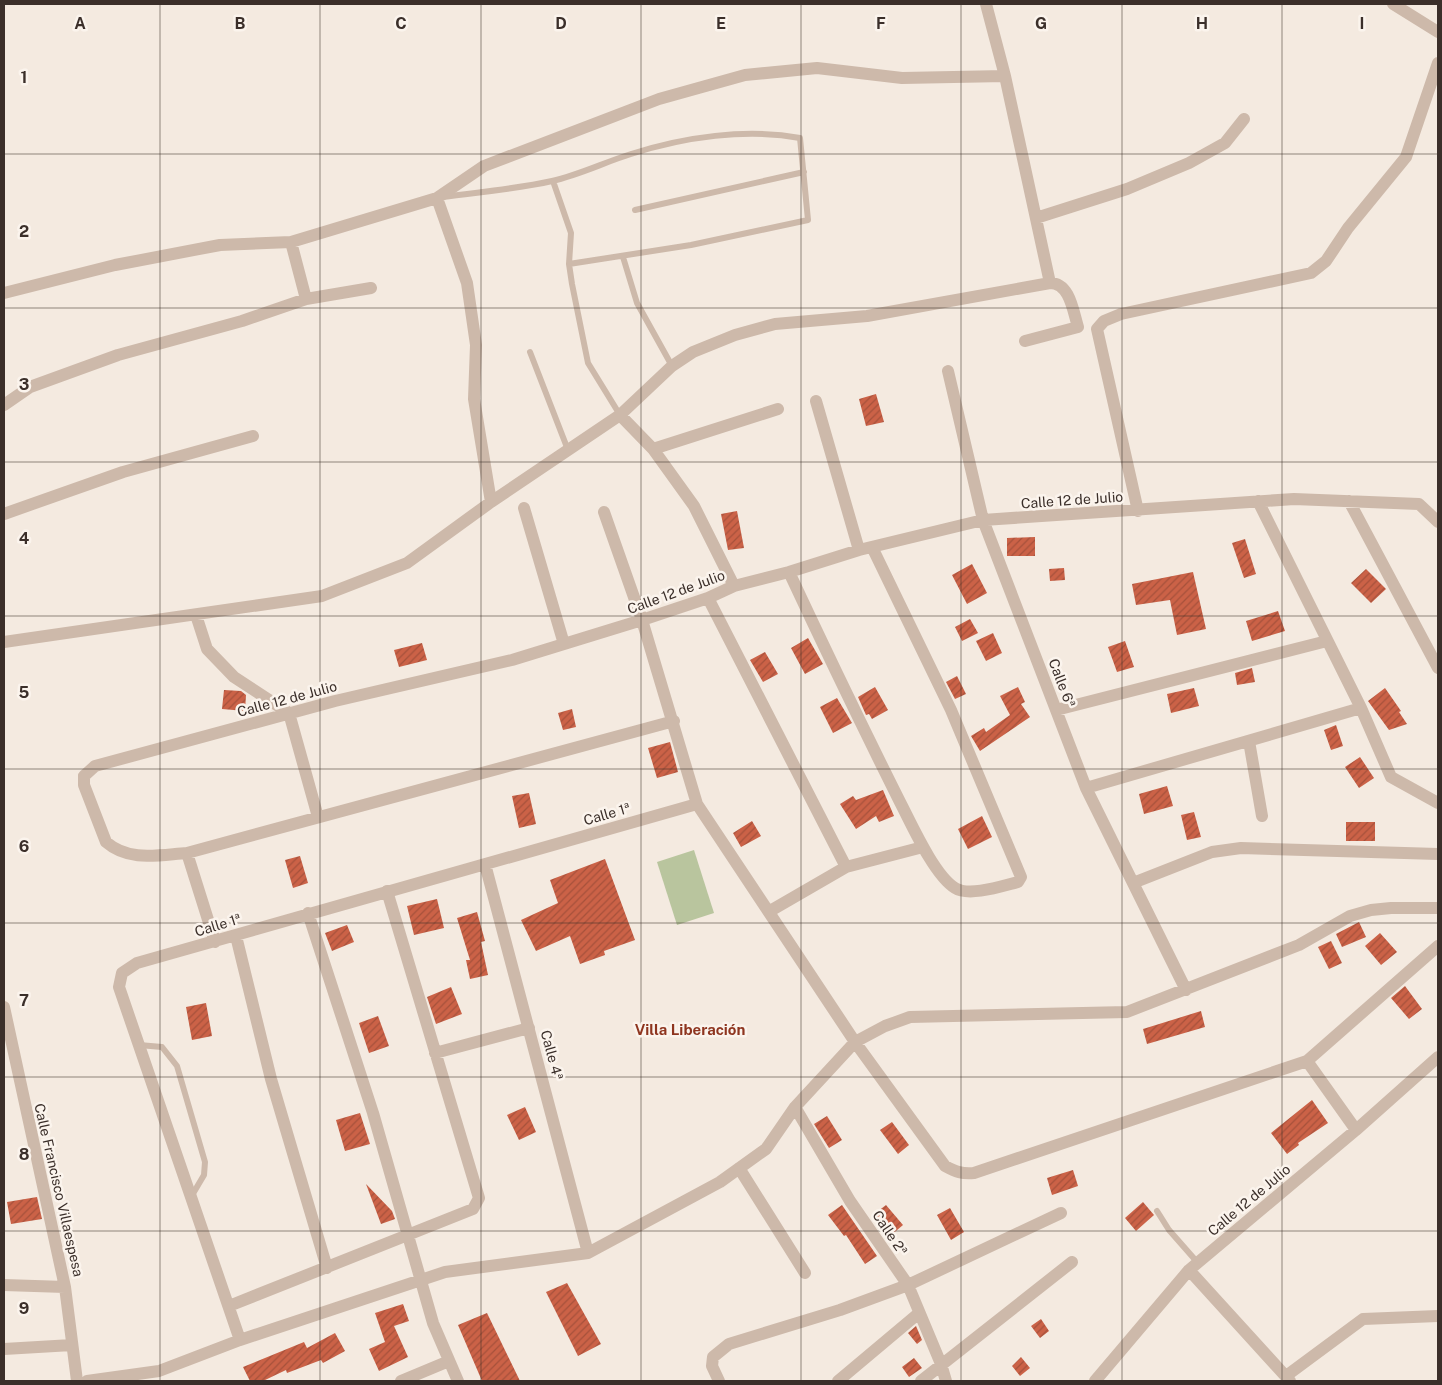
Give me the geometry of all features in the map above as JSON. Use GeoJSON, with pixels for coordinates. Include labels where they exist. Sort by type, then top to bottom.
{"type":"FeatureCollection","features":[{"type":"Feature","properties":{"kind":"street"},"geometry":{"type":"LineString","coordinates":[[986,4],[1006,76],[1050,283]]}},
{"type":"Feature","properties":{"kind":"street"},"geometry":{"type":"LineString","coordinates":[[1393,4],[1438,32]]}},
{"type":"Feature","properties":{"kind":"street"},"geometry":{"type":"LineString","coordinates":[[1097,329],[1104,320],[1121,314],[1311,273],[1326,261],[1348,228],[1406,158],[1438,63]]}},
{"type":"Feature","properties":{"kind":"street"},"geometry":{"type":"LineString","coordinates":[[4,293],[116,265],[220,245],[291,242],[437,198],[484,166],[659,99],[745,75],[817,68],[902,78],[1006,76]]}},
{"type":"Feature","properties":{"kind":"street"},"geometry":{"type":"LineString","coordinates":[[1036,218],[1127,189],[1189,163],[1225,142],[1244,119]]}},
{"type":"Feature","properties":{"kind":"street"},"geometry":{"type":"LineString","coordinates":[[437,198],[467,283],[476,345],[474,399],[491,502]]}},
{"type":"Feature","properties":{"kind":"street"},"geometry":{"type":"LineString","coordinates":[[291,242],[306,299]]}},
{"type":"Feature","properties":{"kind":"street"},"geometry":{"type":"LineString","coordinates":[[4,642],[117,624],[196,616],[322,596],[407,564],[491,502],[620,415],[672,366],[693,352],[735,335],[775,324],[867,316],[1050,283],[1058,283],[1064,287],[1078,327]]}},
{"type":"Feature","properties":{"kind":"street"},"geometry":{"type":"LineString","coordinates":[[4,405],[30,388],[118,355],[242,321],[306,299],[371,288]]}},
{"type":"Feature","properties":{"kind":"street"},"geometry":{"type":"LineString","coordinates":[[1025,340],[1078,327],[1097,329]]}},
{"type":"Feature","properties":{"kind":"street"},"geometry":{"type":"LineString","coordinates":[[1097,329],[1138,511]]}},
{"type":"Feature","properties":{"kind":"street","name":"Calle 6ª"},"geometry":{"type":"LineString","coordinates":[[948,372],[983,520],[1086,788],[1186,990]]}},
{"type":"Feature","properties":{"kind":"street"},"geometry":{"type":"LineString","coordinates":[[816,401],[859,550]]}},
{"type":"Feature","properties":{"kind":"street"},"geometry":{"type":"LineString","coordinates":[[653,449],[778,409]]}},
{"type":"Feature","properties":{"kind":"street"},"geometry":{"type":"LineString","coordinates":[[620,415],[653,449],[694,506],[734,586]]}},
{"type":"Feature","properties":{"kind":"street"},"geometry":{"type":"LineString","coordinates":[[4,514],[123,472],[253,436]]}},
{"type":"Feature","properties":{"kind":"street","name":"Calle 12 de Julio"},"geometry":{"type":"LineString","coordinates":[[187,853],[136,857],[112,847],[106,842],[84,785],[84,776],[95,766],[289,714],[512,660],[708,598],[734,586],[789,572],[859,550],[983,520],[1294,499],[1419,504],[1438,522]]}},
{"type":"Feature","properties":{"kind":"street"},"geometry":{"type":"LineString","coordinates":[[1258,501],[1361,708],[1391,777],[1438,803]]}},
{"type":"Feature","properties":{"kind":"street"},"geometry":{"type":"LineString","coordinates":[[1350,501],[1438,668]]}},
{"type":"Feature","properties":{"kind":"street"},"geometry":{"type":"LineString","coordinates":[[524,508],[564,644]]}},
{"type":"Feature","properties":{"kind":"street"},"geometry":{"type":"LineString","coordinates":[[604,512],[642,620],[674,721],[697,804],[856,1042],[946,1166],[962,1174],[974,1173],[1307,1061],[1438,946]]}},
{"type":"Feature","properties":{"kind":"street"},"geometry":{"type":"LineString","coordinates":[[789,572],[858,720],[923,847],[946,882],[956,890],[984,890],[1018,882],[1021,877],[951,710],[872,547]]}},
{"type":"Feature","properties":{"kind":"street"},"geometry":{"type":"LineString","coordinates":[[708,598],[846,867]]}},
{"type":"Feature","properties":{"kind":"street"},"geometry":{"type":"LineString","coordinates":[[196,616],[207,649],[234,677],[289,714],[318,817]]}},
{"type":"Feature","properties":{"kind":"street"},"geometry":{"type":"LineString","coordinates":[[1056,710],[1327,641]]}},
{"type":"Feature","properties":{"kind":"street"},"geometry":{"type":"LineString","coordinates":[[1086,788],[1361,708]]}},
{"type":"Feature","properties":{"kind":"street"},"geometry":{"type":"LineString","coordinates":[[215,942],[187,853],[674,721]]}},
{"type":"Feature","properties":{"kind":"street"},"geometry":{"type":"LineString","coordinates":[[1249,740],[1262,816]]}},
{"type":"Feature","properties":{"kind":"street","name":"Calle 1ª"},"geometry":{"type":"LineString","coordinates":[[240,1340],[119,987],[122,973],[137,963],[697,804]]}},
{"type":"Feature","properties":{"kind":"street"},"geometry":{"type":"LineString","coordinates":[[770,911],[846,867],[923,847]]}},
{"type":"Feature","properties":{"kind":"street"},"geometry":{"type":"LineString","coordinates":[[1133,883],[1212,852],[1241,848],[1438,854]]}},
{"type":"Feature","properties":{"kind":"street","name":"Calle 4ª"},"geometry":{"type":"LineString","coordinates":[[485,864],[588,1253]]}},
{"type":"Feature","properties":{"kind":"street"},"geometry":{"type":"LineString","coordinates":[[229,1306],[473,1209],[479,1198],[387,891]]}},
{"type":"Feature","properties":{"kind":"street"},"geometry":{"type":"LineString","coordinates":[[140,1381],[161,1376],[240,1340],[419,1279],[445,1272],[588,1253],[720,1182],[766,1150],[795,1107],[856,1042],[884,1026],[910,1017],[1127,1012],[1299,944],[1350,916],[1371,910],[1391,908],[1438,908]]}},
{"type":"Feature","properties":{"kind":"street"},"geometry":{"type":"LineString","coordinates":[[308,913],[409,1234],[419,1279],[458,1381]]}},
{"type":"Feature","properties":{"kind":"street"},"geometry":{"type":"LineString","coordinates":[[236,936],[273,1086],[327,1268]]}},
{"type":"Feature","properties":{"kind":"street","name":"Calle Francisco Villaespesa"},"geometry":{"type":"LineString","coordinates":[[4,1007],[9,1063],[65,1287],[77,1381]]}},
{"type":"Feature","properties":{"kind":"street"},"geometry":{"type":"LineString","coordinates":[[435,1053],[529,1028]]}},
{"type":"Feature","properties":{"kind":"street","name":"Calle 12 de Julio"},"geometry":{"type":"LineString","coordinates":[[1095,1381],[1193,1267],[1356,1130],[1438,1057]]}},
{"type":"Feature","properties":{"kind":"street"},"geometry":{"type":"LineString","coordinates":[[1307,1061],[1356,1130]]}},
{"type":"Feature","properties":{"kind":"street","name":"Calle 2ª"},"geometry":{"type":"LineString","coordinates":[[795,1107],[850,1201],[908,1285],[941,1364],[946,1381]]}},
{"type":"Feature","properties":{"kind":"street"},"geometry":{"type":"LineString","coordinates":[[739,1168],[805,1273]]}},
{"type":"Feature","properties":{"kind":"street"},"geometry":{"type":"LineString","coordinates":[[719,1381],[712,1366],[713,1357],[729,1344],[840,1310],[908,1285],[1061,1213]]}},
{"type":"Feature","properties":{"kind":"street"},"geometry":{"type":"LineString","coordinates":[[921,1381],[1072,1262]]}},
{"type":"Feature","properties":{"kind":"street"},"geometry":{"type":"LineString","coordinates":[[1193,1267],[1288,1379],[1363,1319],[1438,1316]]}},
{"type":"Feature","properties":{"kind":"street"},"geometry":{"type":"LineString","coordinates":[[4,1285],[65,1287]]}},
{"type":"Feature","properties":{"kind":"street"},"geometry":{"type":"LineString","coordinates":[[838,1381],[919,1313]]}},
{"type":"Feature","properties":{"kind":"street"},"geometry":{"type":"LineString","coordinates":[[4,1349],[72,1345]]}},
{"type":"Feature","properties":{"kind":"street"},"geometry":{"type":"LineString","coordinates":[[401,1381],[449,1361]]}},
{"type":"Feature","properties":{"kind":"street"},"geometry":{"type":"LineString","coordinates":[[87,1381],[161,1376]]}},
{"type":"Feature","properties":{"kind":"lane"},"geometry":{"type":"LineString","coordinates":[[437,198],[553,181],[674,142],[731,136],[778,134],[800,138],[808,220],[692,245],[569,264]]}},
{"type":"Feature","properties":{"kind":"lane"},"geometry":{"type":"LineString","coordinates":[[635,210],[804,172]]}},
{"type":"Feature","properties":{"kind":"lane"},"geometry":{"type":"LineString","coordinates":[[553,181],[571,233],[569,264],[588,363],[620,415]]}},
{"type":"Feature","properties":{"kind":"lane"},"geometry":{"type":"LineString","coordinates":[[623,257],[637,303],[672,366]]}},
{"type":"Feature","properties":{"kind":"lane"},"geometry":{"type":"LineString","coordinates":[[530,352],[568,450]]}},
{"type":"Feature","properties":{"kind":"lane"},"geometry":{"type":"LineString","coordinates":[[139,1045],[162,1047],[177,1066],[205,1162],[204,1175],[191,1197]]}},
{"type":"Feature","properties":{"kind":"lane"},"geometry":{"type":"LineString","coordinates":[[1157,1211],[1193,1267]]}},
{"type":"Feature","properties":{"kind":"green space"},"geometry":{"type":"Polygon","coordinates":[[[694,850],[714,913],[677,925],[657,862],[694,850]]]}},
{"type":"Feature","properties":{"kind":"building"},"geometry":{"type":"Polygon","coordinates":[[[876,394],[884,422],[866,426],[859,399],[876,394]]]}},
{"type":"Feature","properties":{"kind":"building"},"geometry":{"type":"Polygon","coordinates":[[[737,511],[744,548],[728,550],[721,514],[737,511]]]}},
{"type":"Feature","properties":{"kind":"building"},"geometry":{"type":"Polygon","coordinates":[[[1035,537],[1035,556],[1007,556],[1007,538],[1035,537]]]}},
{"type":"Feature","properties":{"kind":"building"},"geometry":{"type":"Polygon","coordinates":[[[1245,539],[1256,574],[1244,578],[1232,543],[1245,539]]]}},
{"type":"Feature","properties":{"kind":"building"},"geometry":{"type":"Polygon","coordinates":[[[972,564],[987,593],[967,604],[952,575],[972,564]]]}},
{"type":"Feature","properties":{"kind":"building"},"geometry":{"type":"Polygon","coordinates":[[[1064,568],[1065,580],[1050,581],[1049,569],[1064,568]]]}},
{"type":"Feature","properties":{"kind":"building"},"geometry":{"type":"Polygon","coordinates":[[[1366,569],[1386,589],[1371,603],[1351,583],[1366,569]]]}},
{"type":"Feature","properties":{"kind":"building"},"geometry":{"type":"Polygon","coordinates":[[[1193,572],[1206,629],[1177,635],[1170,600],[1136,605],[1132,584],[1193,572]]]}},
{"type":"Feature","properties":{"kind":"building"},"geometry":{"type":"Polygon","coordinates":[[[1278,611],[1285,631],[1252,641],[1246,621],[1278,611]]]}},
{"type":"Feature","properties":{"kind":"building"},"geometry":{"type":"Polygon","coordinates":[[[970,619],[978,633],[962,641],[955,627],[970,619]]]}},
{"type":"Feature","properties":{"kind":"building"},"geometry":{"type":"Polygon","coordinates":[[[993,633],[1002,653],[986,661],[976,641],[993,633]]]}},
{"type":"Feature","properties":{"kind":"building"},"geometry":{"type":"Polygon","coordinates":[[[808,638],[823,664],[805,674],[791,648],[808,638]]]}},
{"type":"Feature","properties":{"kind":"building"},"geometry":{"type":"Polygon","coordinates":[[[1125,641],[1134,667],[1117,672],[1108,647],[1125,641]]]}},
{"type":"Feature","properties":{"kind":"building"},"geometry":{"type":"Polygon","coordinates":[[[422,643],[427,660],[399,667],[394,650],[422,643]]]}},
{"type":"Feature","properties":{"kind":"building"},"geometry":{"type":"Polygon","coordinates":[[[765,652],[778,674],[763,682],[750,660],[765,652]]]}},
{"type":"Feature","properties":{"kind":"building"},"geometry":{"type":"Polygon","coordinates":[[[1252,668],[1255,682],[1237,685],[1235,673],[1252,668]]]}},
{"type":"Feature","properties":{"kind":"building"},"geometry":{"type":"Polygon","coordinates":[[[957,676],[966,694],[955,699],[946,682],[957,676]]]}},
{"type":"Feature","properties":{"kind":"building"},"geometry":{"type":"Polygon","coordinates":[[[875,687],[888,710],[872,719],[869,714],[866,715],[858,697],[875,687]]]}},
{"type":"Feature","properties":{"kind":"building"},"geometry":{"type":"Polygon","coordinates":[[[1018,687],[1025,702],[1021,704],[1030,717],[980,751],[971,736],[984,728],[986,732],[1010,715],[1000,696],[1018,687]]]}},
{"type":"Feature","properties":{"kind":"building"},"geometry":{"type":"Polygon","coordinates":[[[1194,688],[1199,706],[1171,713],[1167,694],[1194,688]]]}},
{"type":"Feature","properties":{"kind":"building"},"geometry":{"type":"Polygon","coordinates":[[[1385,688],[1401,711],[1399,712],[1407,724],[1389,730],[1368,701],[1385,688]]]}},
{"type":"Feature","properties":{"kind":"building"},"geometry":{"type":"Polygon","coordinates":[[[224,690],[241,691],[246,695],[245,711],[222,709],[224,690]]]}},
{"type":"Feature","properties":{"kind":"building"},"geometry":{"type":"Polygon","coordinates":[[[837,698],[852,723],[833,733],[820,707],[837,698]]]}},
{"type":"Feature","properties":{"kind":"building"},"geometry":{"type":"Polygon","coordinates":[[[572,709],[576,727],[563,730],[558,713],[572,709]]]}},
{"type":"Feature","properties":{"kind":"building"},"geometry":{"type":"Polygon","coordinates":[[[1336,725],[1343,746],[1331,750],[1324,730],[1336,725]]]}},
{"type":"Feature","properties":{"kind":"building"},"geometry":{"type":"Polygon","coordinates":[[[670,742],[678,772],[657,778],[648,748],[670,742]]]}},
{"type":"Feature","properties":{"kind":"building"},"geometry":{"type":"Polygon","coordinates":[[[1360,757],[1374,778],[1359,788],[1345,767],[1360,757]]]}},
{"type":"Feature","properties":{"kind":"building"},"geometry":{"type":"Polygon","coordinates":[[[1167,786],[1173,806],[1144,814],[1139,794],[1167,786]]]}},
{"type":"Feature","properties":{"kind":"building"},"geometry":{"type":"Polygon","coordinates":[[[883,790],[894,816],[879,822],[876,816],[856,829],[840,804],[853,796],[856,800],[883,790]]]}},
{"type":"Feature","properties":{"kind":"building"},"geometry":{"type":"Polygon","coordinates":[[[529,793],[536,824],[519,828],[512,796],[529,793]]]}},
{"type":"Feature","properties":{"kind":"building"},"geometry":{"type":"Polygon","coordinates":[[[1194,812],[1201,837],[1187,840],[1181,815],[1194,812]]]}},
{"type":"Feature","properties":{"kind":"building"},"geometry":{"type":"Polygon","coordinates":[[[982,816],[992,837],[968,849],[958,829],[982,816]]]}},
{"type":"Feature","properties":{"kind":"building"},"geometry":{"type":"Polygon","coordinates":[[[752,821],[761,836],[741,847],[733,833],[752,821]]]}},
{"type":"Feature","properties":{"kind":"building"},"geometry":{"type":"Polygon","coordinates":[[[1346,822],[1375,822],[1375,841],[1346,841],[1346,822]]]}},
{"type":"Feature","properties":{"kind":"building"},"geometry":{"type":"Polygon","coordinates":[[[300,856],[308,883],[293,888],[285,860],[300,856]]]}},
{"type":"Feature","properties":{"kind":"building"},"geometry":{"type":"Polygon","coordinates":[[[605,859],[635,940],[604,951],[605,955],[580,964],[570,936],[536,951],[521,920],[558,903],[550,880],[605,859]]]}},
{"type":"Feature","properties":{"kind":"building"},"geometry":{"type":"Polygon","coordinates":[[[437,899],[444,928],[414,935],[407,906],[437,899]]]}},
{"type":"Feature","properties":{"kind":"building"},"geometry":{"type":"Polygon","coordinates":[[[477,912],[485,941],[481,942],[488,975],[470,979],[466,960],[470,960],[457,918],[477,912]]]}},
{"type":"Feature","properties":{"kind":"building"},"geometry":{"type":"Polygon","coordinates":[[[1359,922],[1366,937],[1342,947],[1336,934],[1359,922]]]}},
{"type":"Feature","properties":{"kind":"building"},"geometry":{"type":"Polygon","coordinates":[[[347,925],[354,942],[332,951],[325,933],[347,925]]]}},
{"type":"Feature","properties":{"kind":"building"},"geometry":{"type":"Polygon","coordinates":[[[1380,933],[1397,952],[1381,965],[1365,946],[1380,933]]]}},
{"type":"Feature","properties":{"kind":"building"},"geometry":{"type":"Polygon","coordinates":[[[1331,941],[1342,963],[1329,969],[1318,947],[1331,941]]]}},
{"type":"Feature","properties":{"kind":"building"},"geometry":{"type":"Polygon","coordinates":[[[1405,986],[1422,1009],[1409,1019],[1391,998],[1405,986]]]}},
{"type":"Feature","properties":{"kind":"building"},"geometry":{"type":"Polygon","coordinates":[[[451,987],[462,1014],[436,1024],[427,997],[451,987]]]}},
{"type":"Feature","properties":{"kind":"building"},"geometry":{"type":"Polygon","coordinates":[[[206,1003],[212,1036],[192,1040],[186,1007],[206,1003]]]}},
{"type":"Feature","properties":{"kind":"building"},"geometry":{"type":"Polygon","coordinates":[[[1201,1011],[1205,1027],[1147,1044],[1143,1029],[1201,1011]]]}},
{"type":"Feature","properties":{"kind":"building"},"geometry":{"type":"Polygon","coordinates":[[[378,1016],[389,1046],[369,1053],[359,1023],[378,1016]]]}},
{"type":"Feature","properties":{"kind":"building"},"geometry":{"type":"Polygon","coordinates":[[[1312,1100],[1328,1123],[1298,1143],[1299,1145],[1287,1154],[1271,1133],[1312,1100]]]}},
{"type":"Feature","properties":{"kind":"building"},"geometry":{"type":"Polygon","coordinates":[[[525,1107],[536,1132],[519,1140],[507,1115],[525,1107]]]}},
{"type":"Feature","properties":{"kind":"building"},"geometry":{"type":"Polygon","coordinates":[[[360,1113],[370,1144],[345,1151],[336,1120],[360,1113]]]}},
{"type":"Feature","properties":{"kind":"building"},"geometry":{"type":"Polygon","coordinates":[[[827,1116],[842,1140],[829,1148],[814,1124],[827,1116]]]}},
{"type":"Feature","properties":{"kind":"building"},"geometry":{"type":"Polygon","coordinates":[[[892,1122],[909,1145],[898,1154],[880,1130],[892,1122]]]}},
{"type":"Feature","properties":{"kind":"building"},"geometry":{"type":"Polygon","coordinates":[[[1073,1170],[1078,1186],[1052,1195],[1047,1178],[1073,1170]]]}},
{"type":"Feature","properties":{"kind":"building"},"geometry":{"type":"Polygon","coordinates":[[[366,1184],[392,1211],[395,1219],[381,1224],[366,1184]]]}},
{"type":"Feature","properties":{"kind":"building"},"geometry":{"type":"Polygon","coordinates":[[[37,1197],[42,1219],[11,1224],[7,1202],[37,1197]]]}},
{"type":"Feature","properties":{"kind":"building"},"geometry":{"type":"Polygon","coordinates":[[[1143,1202],[1154,1215],[1136,1231],[1125,1218],[1143,1202]]]}},
{"type":"Feature","properties":{"kind":"building"},"geometry":{"type":"Polygon","coordinates":[[[842,1205],[877,1256],[865,1264],[846,1235],[844,1236],[828,1215],[842,1205]]]}},
{"type":"Feature","properties":{"kind":"building"},"geometry":{"type":"Polygon","coordinates":[[[886,1205],[903,1225],[890,1236],[873,1215],[886,1205]]]}},
{"type":"Feature","properties":{"kind":"building"},"geometry":{"type":"Polygon","coordinates":[[[950,1208],[964,1232],[951,1240],[937,1215],[950,1208]]]}},
{"type":"Feature","properties":{"kind":"building"},"geometry":{"type":"Polygon","coordinates":[[[567,1283],[601,1344],[578,1356],[546,1292],[567,1283]]]}},
{"type":"Feature","properties":{"kind":"building"},"geometry":{"type":"Polygon","coordinates":[[[403,1304],[409,1321],[394,1326],[408,1357],[379,1371],[369,1349],[385,1342],[375,1313],[403,1304]]]}},
{"type":"Feature","properties":{"kind":"building"},"geometry":{"type":"Polygon","coordinates":[[[487,1313],[520,1381],[482,1381],[458,1325],[487,1313]]]}},
{"type":"Feature","properties":{"kind":"building"},"geometry":{"type":"Polygon","coordinates":[[[1041,1319],[1049,1331],[1040,1338],[1031,1326],[1041,1319]]]}},
{"type":"Feature","properties":{"kind":"building"},"geometry":{"type":"Polygon","coordinates":[[[916,1326],[922,1340],[917,1344],[908,1333],[916,1326]]]}},
{"type":"Feature","properties":{"kind":"building"},"geometry":{"type":"Polygon","coordinates":[[[335,1333],[345,1351],[323,1363],[321,1360],[287,1373],[286,1370],[263,1381],[250,1381],[243,1367],[304,1342],[307,1348],[335,1333]]]}},
{"type":"Feature","properties":{"kind":"building"},"geometry":{"type":"Polygon","coordinates":[[[1021,1357],[1030,1368],[1020,1376],[1012,1366],[1021,1357]]]}},
{"type":"Feature","properties":{"kind":"building"},"geometry":{"type":"Polygon","coordinates":[[[914,1358],[922,1368],[909,1377],[902,1367],[914,1358]]]}},
{"type":"Feature","properties":{"kind":"district","name":"Villa Liberación"},"geometry":{"type":"Point","coordinates":[690,1029]}}]}
